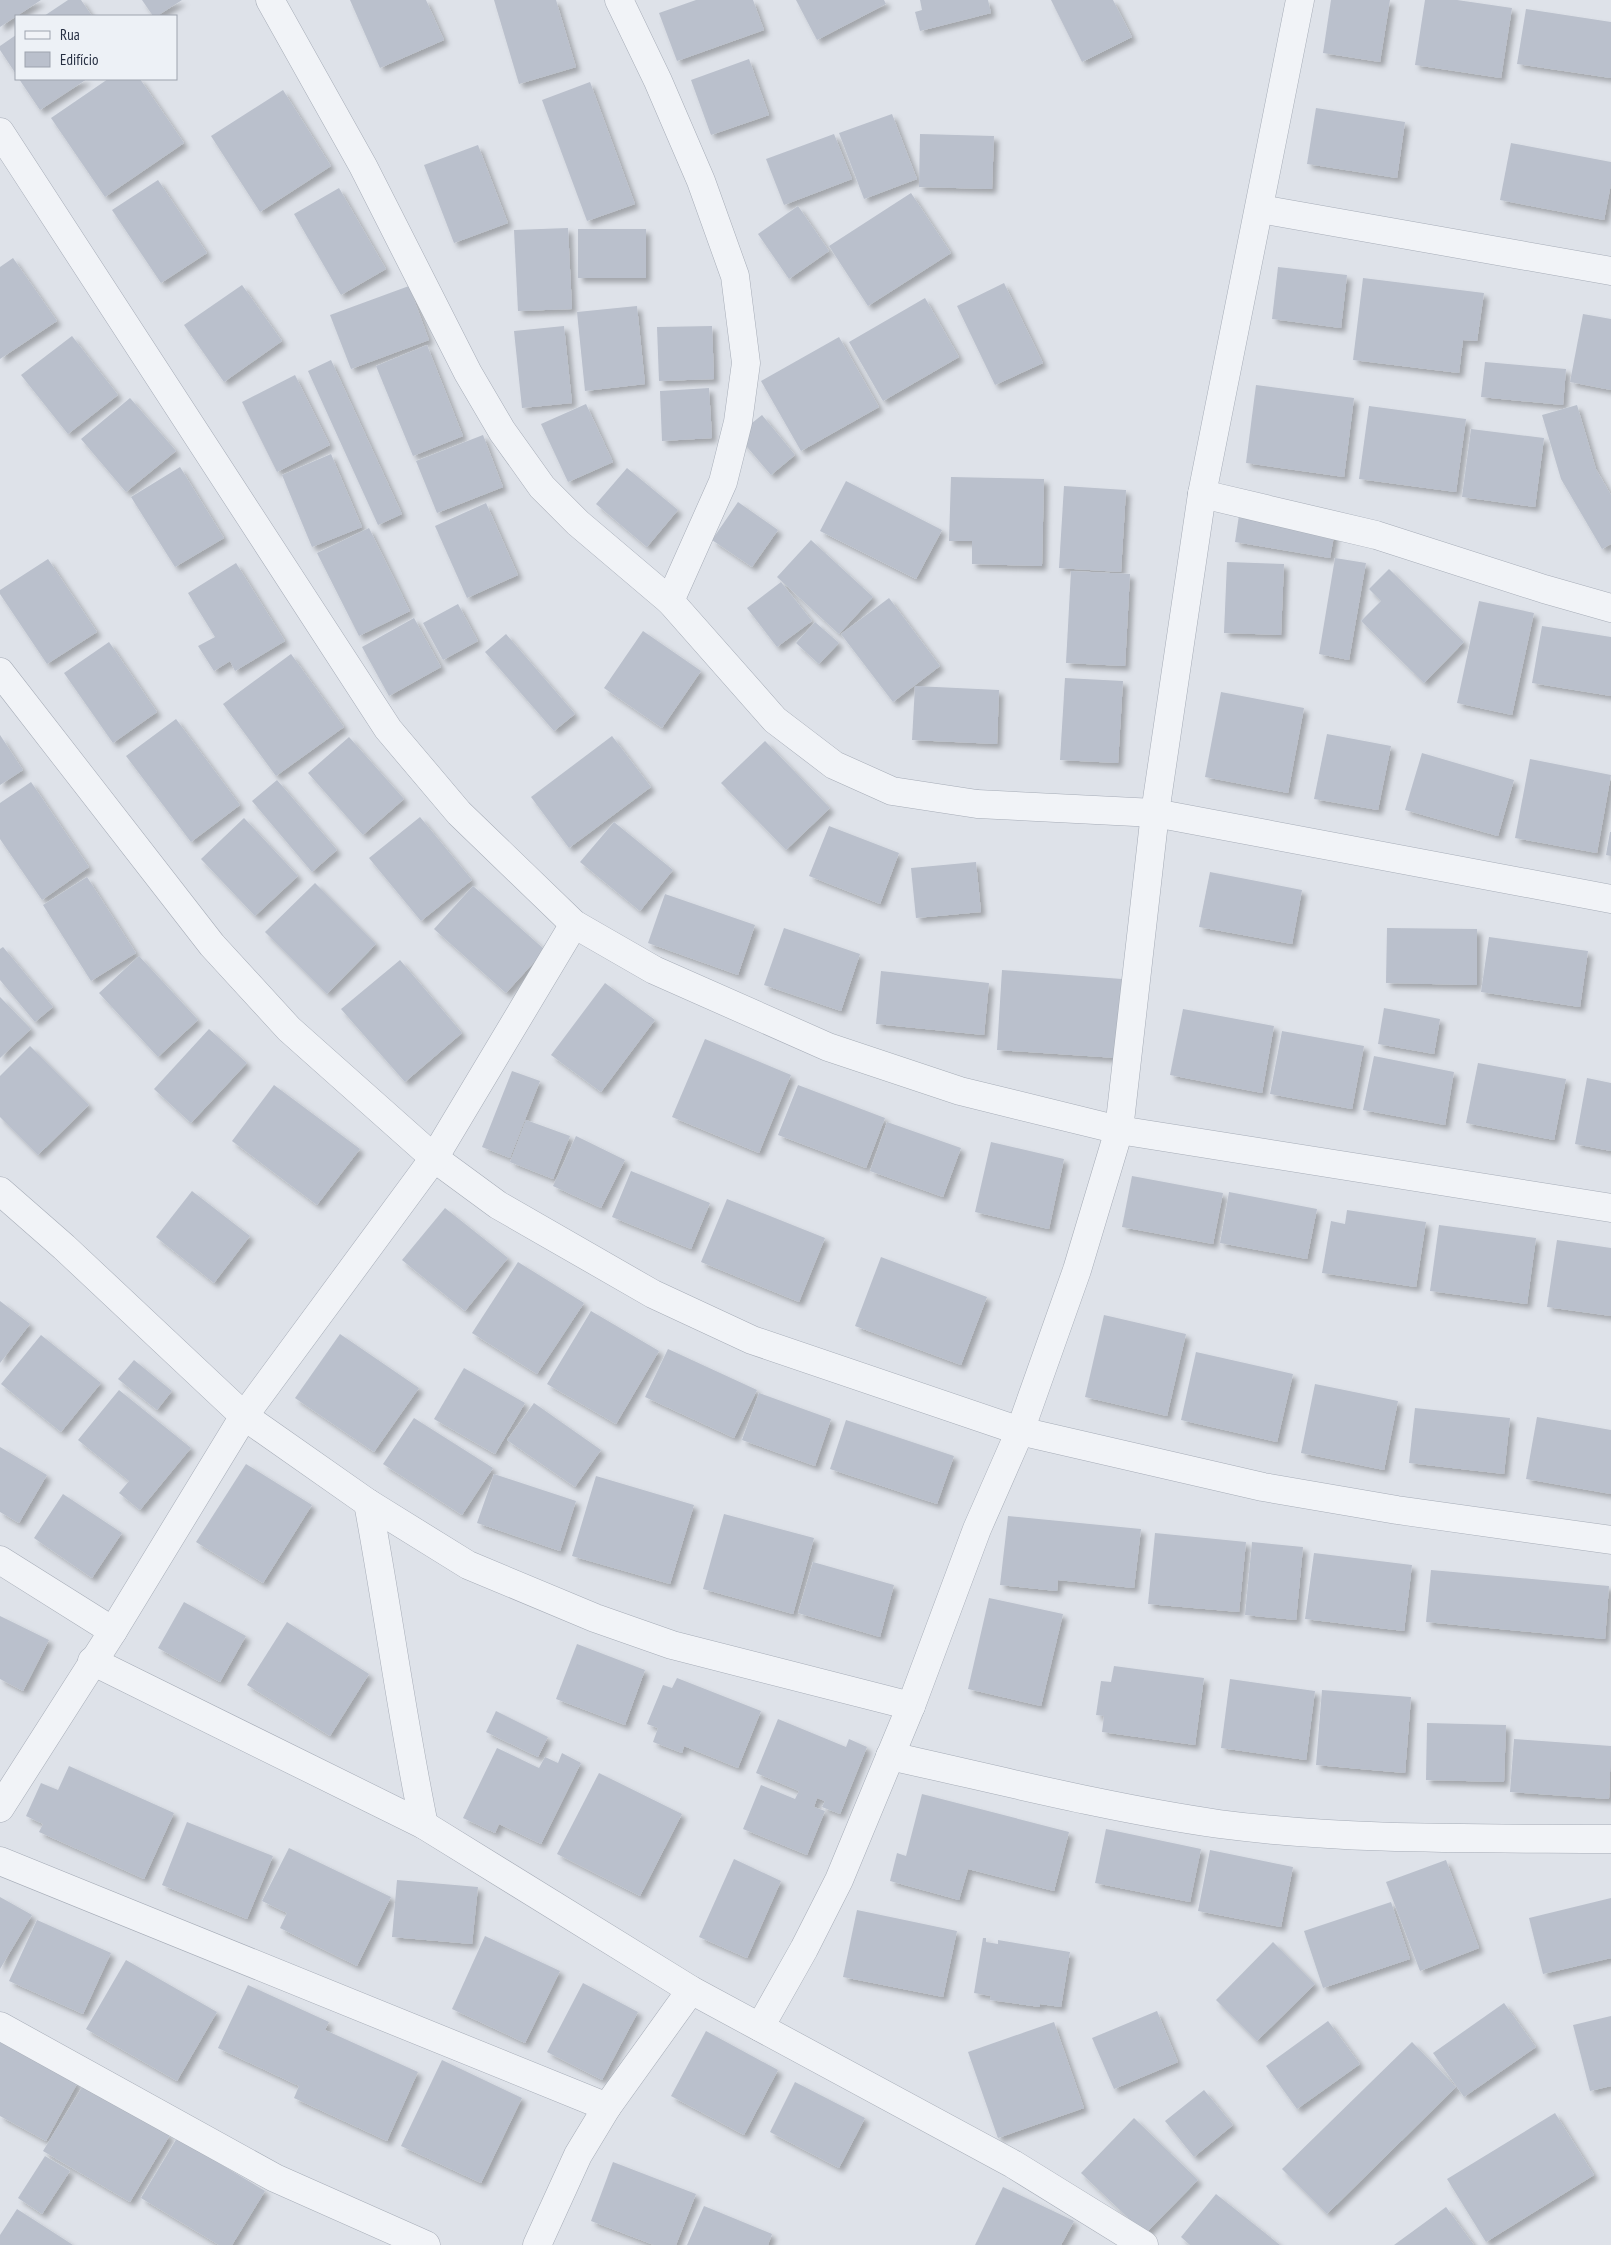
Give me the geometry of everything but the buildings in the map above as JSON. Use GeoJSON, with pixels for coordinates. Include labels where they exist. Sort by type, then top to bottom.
{"type":"FeatureCollection","features":[{"type":"Feature","properties":{"kind":"street"},"geometry":{"type":"LineString","coordinates":[[270,0],[363,166],[468,373],[502,431],[542,487],[578,524],[670,600],[775,720],[834,765],[892,792],[977,804],[1155,813],[1611,899]]}},
{"type":"Feature","properties":{"kind":"street"},"geometry":{"type":"LineString","coordinates":[[619,0],[658,81],[701,181],[735,276],[746,363],[738,422],[723,482],[670,600]]}},
{"type":"Feature","properties":{"kind":"street"},"geometry":{"type":"LineString","coordinates":[[760,2028],[804,1949],[839,1880],[911,1706],[977,1530],[1020,1431],[1077,1270],[1119,1130],[1155,813],[1202,494],[1300,0]]}},
{"type":"Feature","properties":{"kind":"street"},"geometry":{"type":"LineString","coordinates":[[0,132],[388,729],[459,813],[574,924],[654,970],[828,1047],[960,1091],[1119,1130],[1611,1208]]}},
{"type":"Feature","properties":{"kind":"street"},"geometry":{"type":"LineString","coordinates":[[1260,209],[1611,271]]}},
{"type":"Feature","properties":{"kind":"street"},"geometry":{"type":"LineString","coordinates":[[1202,494],[1376,535],[1544,589],[1611,608]]}},
{"type":"Feature","properties":{"kind":"street"},"geometry":{"type":"LineString","coordinates":[[0,672],[212,945],[289,1029],[434,1158],[498,1205],[653,1294],[752,1340],[1020,1431],[1263,1487],[1397,1510],[1611,1540]]}},
{"type":"Feature","properties":{"kind":"street"},"geometry":{"type":"LineString","coordinates":[[0,1808],[92,1661],[113,1631],[244,1416],[434,1158],[574,924]]}},
{"type":"Feature","properties":{"kind":"street"},"geometry":{"type":"LineString","coordinates":[[0,1191],[64,1247],[244,1416],[368,1503],[468,1565],[595,1618],[672,1645],[911,1706]]}},
{"type":"Feature","properties":{"kind":"street"},"geometry":{"type":"LineString","coordinates":[[368,1503],[386,1601],[408,1748],[424,1826]]}},
{"type":"Feature","properties":{"kind":"street"},"geometry":{"type":"LineString","coordinates":[[0,1560],[113,1631]]}},
{"type":"Feature","properties":{"kind":"street"},"geometry":{"type":"LineString","coordinates":[[92,1661],[424,1826],[691,1990],[1013,2164],[1144,2245]]}},
{"type":"Feature","properties":{"kind":"street"},"geometry":{"type":"LineString","coordinates":[[890,1756],[1121,1809],[1221,1824],[1340,1835],[1611,1839]]}},
{"type":"Feature","properties":{"kind":"street"},"geometry":{"type":"LineString","coordinates":[[0,1861],[607,2107]]}},
{"type":"Feature","properties":{"kind":"street"},"geometry":{"type":"LineString","coordinates":[[537,2245],[578,2155],[607,2107],[691,1990]]}},
{"type":"Feature","properties":{"kind":"street"},"geometry":{"type":"LineString","coordinates":[[0,2026],[275,2178],[426,2245]]}}]}
